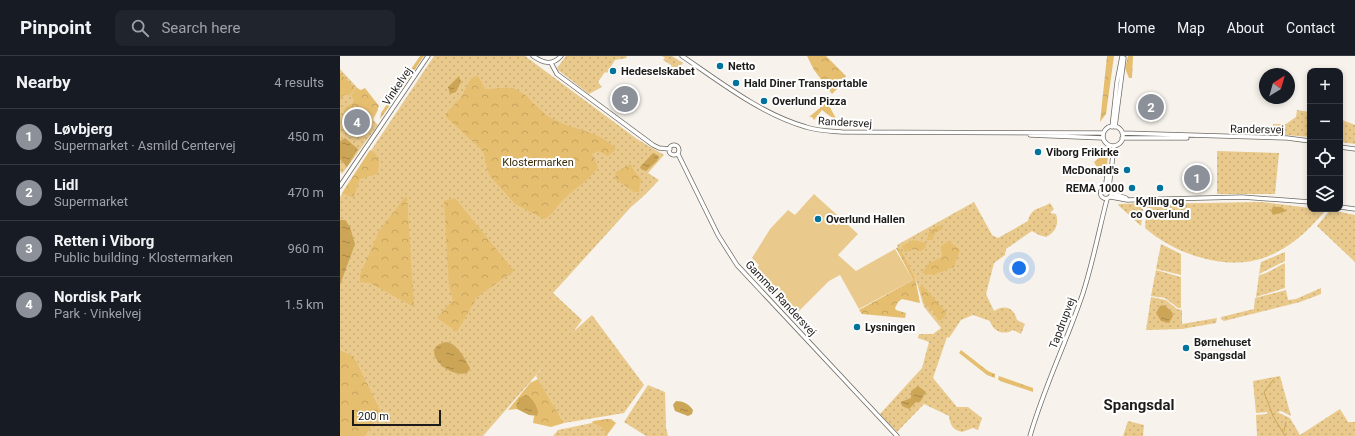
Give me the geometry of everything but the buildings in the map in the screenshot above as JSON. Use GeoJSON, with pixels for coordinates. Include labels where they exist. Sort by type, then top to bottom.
{"type":"FeatureCollection","features":[{"type":"Feature","properties":{"kind":"street","name":"Vinkelvej"},"geometry":{"type":"LineString","coordinates":[[340,186],[428,56]]}},
{"type":"Feature","properties":{"kind":"street"},"geometry":{"type":"LineString","coordinates":[[533,56],[544,63],[551,63],[562,56]]}},
{"type":"Feature","properties":{"kind":"street","name":"Randersvej"},"geometry":{"type":"LineString","coordinates":[[682,56],[762,108],[808,128],[842,132],[1103,136]]}},
{"type":"Feature","properties":{"kind":"street"},"geometry":{"type":"LineString","coordinates":[[1113,127],[1123,56]]}},
{"type":"Feature","properties":{"kind":"street"},"geometry":{"type":"LineString","coordinates":[[551,63],[557,74],[653,145],[659,148],[670,149],[677,146],[679,151],[678,154],[672,155],[670,149]]}},
{"type":"Feature","properties":{"kind":"street"},"geometry":{"type":"LineString","coordinates":[[1112,145],[1119,143],[1122,138],[1122,134],[1113,127]]}},
{"type":"Feature","properties":{"kind":"street"},"geometry":{"type":"LineString","coordinates":[[1112,145],[1103,136],[1106,129],[1113,127]]}},
{"type":"Feature","properties":{"kind":"street","name":"Randersvej"},"geometry":{"type":"LineString","coordinates":[[1122,134],[1204,137]]}},
{"type":"Feature","properties":{"kind":"street","name":"Randersvej"},"geometry":{"type":"LineString","coordinates":[[1122,138],[1287,138],[1307,141]]}},
{"type":"Feature","properties":{"kind":"street"},"geometry":{"type":"LineString","coordinates":[[1112,145],[1107,188],[1108,197],[1122,200],[1242,197],[1307,202]]}},
{"type":"Feature","properties":{"kind":"street"},"geometry":{"type":"LineString","coordinates":[[1343,147],[1355,149]]}},
{"type":"Feature","properties":{"kind":"street","name":"Gammel Randersvej"},"geometry":{"type":"LineString","coordinates":[[678,154],[718,235],[737,265],[897,436]]}},
{"type":"Feature","properties":{"kind":"street","name":"Tapdrupvej"},"geometry":{"type":"LineString","coordinates":[[1030,436],[1046,386],[1083,293],[1108,197],[1101,193],[1107,188]]}},
{"type":"Feature","properties":{"kind":"street"},"geometry":{"type":"LineString","coordinates":[[1343,207],[1355,209]]}},
{"type":"Feature","properties":{"kind":"green space"},"geometry":{"type":"Polygon","coordinates":[[[420,56],[424,56],[399,93],[396,91],[420,56]]]}},
{"type":"Feature","properties":{"kind":"green space"},"geometry":{"type":"Polygon","coordinates":[[[434,56],[525,56],[637,139],[664,155],[648,173],[659,180],[631,207],[553,293],[582,320],[573,332],[592,315],[644,385],[624,413],[564,423],[536,376],[544,366],[483,436],[365,436],[382,413],[354,356],[340,350],[340,197],[434,56]]]}},
{"type":"Feature","properties":{"kind":"green space"},"geometry":{"type":"Polygon","coordinates":[[[566,56],[626,56],[627,58],[615,60],[607,73],[605,72],[598,82],[602,87],[589,94],[558,70],[557,68],[566,56]]]}},
{"type":"Feature","properties":{"kind":"green space"},"geometry":{"type":"Polygon","coordinates":[[[662,56],[672,56],[683,63],[675,75],[673,74],[671,65],[663,60],[665,58],[662,56]]]}},
{"type":"Feature","properties":{"kind":"green space"},"geometry":{"type":"Polygon","coordinates":[[[807,56],[826,56],[846,76],[840,86],[832,94],[814,70],[807,56]]]}},
{"type":"Feature","properties":{"kind":"green space"},"geometry":{"type":"Polygon","coordinates":[[[1107,56],[1114,56],[1106,114],[1100,122],[1107,56]]]}},
{"type":"Feature","properties":{"kind":"green space"},"geometry":{"type":"Polygon","coordinates":[[[1128,56],[1133,56],[1132,78],[1129,78],[1125,68],[1128,56]]]}},
{"type":"Feature","properties":{"kind":"green space"},"geometry":{"type":"Polygon","coordinates":[[[340,69],[378,110],[373,120],[378,125],[342,174],[340,171],[340,69]]]}},
{"type":"Feature","properties":{"kind":"green space"},"geometry":{"type":"Polygon","coordinates":[[[340,73],[355,88],[350,95],[344,95],[340,99],[340,73]]]}},
{"type":"Feature","properties":{"kind":"green space","name":"Klostermarken"},"geometry":{"type":"Polygon","coordinates":[[[478,76],[485,89],[515,89],[525,95],[551,118],[594,134],[610,143],[616,149],[608,156],[598,151],[592,154],[598,167],[590,177],[568,195],[550,215],[544,219],[515,204],[489,175],[483,151],[446,117],[446,114],[461,97],[471,79],[478,76]]]}},
{"type":"Feature","properties":{"kind":"green space"},"geometry":{"type":"Polygon","coordinates":[[[356,88],[361,90],[365,88],[379,106],[374,116],[351,115],[344,112],[345,108],[353,103],[354,100],[351,96],[356,88]]]}},
{"type":"Feature","properties":{"kind":"green space"},"geometry":{"type":"Polygon","coordinates":[[[395,92],[398,94],[380,119],[381,113],[395,92]]]}},
{"type":"Feature","properties":{"kind":"green space"},"geometry":{"type":"Polygon","coordinates":[[[827,102],[838,122],[822,110],[814,120],[812,117],[809,117],[827,102]]]}},
{"type":"Feature","properties":{"kind":"green space"},"geometry":{"type":"Polygon","coordinates":[[[1297,110],[1307,112],[1307,137],[1273,134],[1273,124],[1286,124],[1296,117],[1297,110]]]}},
{"type":"Feature","properties":{"kind":"green space"},"geometry":{"type":"Polygon","coordinates":[[[1343,120],[1355,125],[1355,144],[1343,142],[1343,120]]]}},
{"type":"Feature","properties":{"kind":"green space"},"geometry":{"type":"Polygon","coordinates":[[[370,150],[374,152],[379,160],[377,174],[360,179],[354,196],[351,197],[342,193],[370,150]]]}},
{"type":"Feature","properties":{"kind":"green space"},"geometry":{"type":"Polygon","coordinates":[[[1217,151],[1279,153],[1275,194],[1217,194],[1217,151]]]}},
{"type":"Feature","properties":{"kind":"green space"},"geometry":{"type":"Polygon","coordinates":[[[1104,154],[1107,154],[1108,156],[1106,174],[1102,176],[1094,162],[1104,154]]]}},
{"type":"Feature","properties":{"kind":"green space"},"geometry":{"type":"Polygon","coordinates":[[[631,164],[634,171],[641,179],[639,192],[634,192],[615,179],[616,172],[631,164]]]}},
{"type":"Feature","properties":{"kind":"green space"},"geometry":{"type":"Polygon","coordinates":[[[814,194],[858,234],[838,255],[856,271],[895,249],[913,280],[859,309],[840,275],[829,281],[796,314],[754,271],[759,265],[752,258],[770,229],[788,210],[795,215],[814,194]]]}},
{"type":"Feature","properties":{"kind":"green space"},"geometry":{"type":"Polygon","coordinates":[[[405,197],[407,197],[414,307],[370,283],[360,282],[360,275],[379,231],[405,197]]]}},
{"type":"Feature","properties":{"kind":"green space"},"geometry":{"type":"Polygon","coordinates":[[[455,198],[514,271],[477,297],[457,332],[437,318],[453,300],[449,287],[444,201],[455,198]]]}},
{"type":"Feature","properties":{"kind":"green space"},"geometry":{"type":"Polygon","coordinates":[[[974,202],[992,235],[998,238],[1028,221],[1031,213],[1037,209],[1050,203],[1054,209],[1050,213],[1056,214],[1057,224],[1052,233],[1046,237],[1032,231],[1006,249],[1005,255],[994,263],[986,294],[994,311],[1002,308],[1008,308],[1014,313],[1017,320],[1025,324],[1021,334],[1013,330],[1006,333],[999,332],[991,325],[990,321],[973,315],[961,320],[949,338],[947,337],[933,378],[957,407],[968,407],[982,418],[978,430],[973,428],[962,432],[956,430],[950,422],[949,416],[924,404],[897,432],[880,414],[922,368],[929,342],[918,338],[919,334],[933,334],[941,328],[924,307],[915,277],[897,245],[974,202]]]}},
{"type":"Feature","properties":{"kind":"green space"},"geometry":{"type":"Polygon","coordinates":[[[1262,202],[1307,208],[1307,212],[1324,212],[1303,234],[1283,249],[1259,259],[1242,262],[1225,262],[1190,254],[1173,247],[1158,238],[1145,228],[1147,204],[1262,202]]]}},
{"type":"Feature","properties":{"kind":"green space"},"geometry":{"type":"Polygon","coordinates":[[[1144,203],[1141,226],[1118,205],[1119,204],[1144,203]]]}},
{"type":"Feature","properties":{"kind":"green space"},"geometry":{"type":"Polygon","coordinates":[[[1328,212],[1340,212],[1355,215],[1355,262],[1317,226],[1328,212]]]}},
{"type":"Feature","properties":{"kind":"green space"},"geometry":{"type":"Polygon","coordinates":[[[939,225],[943,229],[934,233],[933,240],[927,240],[929,232],[939,225]]]}},
{"type":"Feature","properties":{"kind":"green space"},"geometry":{"type":"Polygon","coordinates":[[[913,240],[926,243],[925,248],[921,251],[914,249],[905,252],[902,246],[913,240]]]}},
{"type":"Feature","properties":{"kind":"green space"},"geometry":{"type":"Polygon","coordinates":[[[949,241],[960,250],[954,267],[933,275],[922,273],[928,264],[942,257],[941,246],[949,241]]]}},
{"type":"Feature","properties":{"kind":"green space"},"geometry":{"type":"Polygon","coordinates":[[[1161,244],[1181,254],[1181,275],[1156,269],[1161,244]]]}},
{"type":"Feature","properties":{"kind":"green space"},"geometry":{"type":"Polygon","coordinates":[[[899,247],[915,277],[920,303],[902,299],[898,302],[895,308],[896,310],[906,313],[905,318],[862,314],[859,310],[913,280],[896,248],[899,247]]]}},
{"type":"Feature","properties":{"kind":"green space"},"geometry":{"type":"Polygon","coordinates":[[[1285,252],[1285,261],[1259,274],[1261,262],[1285,252]]]}},
{"type":"Feature","properties":{"kind":"green space"},"geometry":{"type":"Polygon","coordinates":[[[1285,263],[1285,288],[1256,297],[1259,275],[1285,263]]]}},
{"type":"Feature","properties":{"kind":"green space"},"geometry":{"type":"Polygon","coordinates":[[[1156,270],[1181,277],[1181,308],[1178,308],[1165,298],[1151,296],[1156,270]]]}},
{"type":"Feature","properties":{"kind":"green space"},"geometry":{"type":"Polygon","coordinates":[[[921,284],[946,312],[945,317],[939,321],[933,311],[924,303],[920,289],[921,284]]]}},
{"type":"Feature","properties":{"kind":"green space"},"geometry":{"type":"Polygon","coordinates":[[[1321,288],[1321,294],[1300,302],[1224,321],[1221,319],[1221,317],[1254,309],[1255,298],[1286,290],[1288,300],[1296,299],[1321,288]]]}},
{"type":"Feature","properties":{"kind":"green space"},"geometry":{"type":"Polygon","coordinates":[[[1151,297],[1166,300],[1177,309],[1182,310],[1182,324],[1217,318],[1216,323],[1182,329],[1146,330],[1151,297]]]}},
{"type":"Feature","properties":{"kind":"green space"},"geometry":{"type":"Polygon","coordinates":[[[340,350],[354,356],[382,413],[365,436],[340,436],[340,350]]]}},
{"type":"Feature","properties":{"kind":"green space"},"geometry":{"type":"Polygon","coordinates":[[[961,350],[988,371],[995,374],[995,378],[987,375],[959,353],[961,350]]]}},
{"type":"Feature","properties":{"kind":"green space"},"geometry":{"type":"Polygon","coordinates":[[[999,376],[1033,388],[1033,392],[1000,381],[998,379],[999,376]]]}},
{"type":"Feature","properties":{"kind":"green space"},"geometry":{"type":"Polygon","coordinates":[[[1280,376],[1291,416],[1281,411],[1277,412],[1290,418],[1300,435],[1340,409],[1348,422],[1355,422],[1355,436],[1257,436],[1256,415],[1267,414],[1267,412],[1256,413],[1253,381],[1280,376]]]}},
{"type":"Feature","properties":{"kind":"green space"},"geometry":{"type":"Polygon","coordinates":[[[538,379],[564,423],[551,427],[533,423],[534,416],[537,416],[516,406],[517,409],[508,410],[530,383],[538,379]]]}},
{"type":"Feature","properties":{"kind":"green space"},"geometry":{"type":"Polygon","coordinates":[[[648,385],[665,392],[666,428],[668,436],[646,436],[624,422],[648,385]]]}},
{"type":"Feature","properties":{"kind":"green space"},"geometry":{"type":"Polygon","coordinates":[[[611,419],[616,423],[607,435],[602,428],[592,423],[593,421],[611,419]]]}},
{"type":"Feature","properties":{"kind":"green space"},"geometry":{"type":"Polygon","coordinates":[[[1128,421],[1144,425],[1143,436],[1123,436],[1128,421]]]}},
{"type":"Feature","properties":{"kind":"green space"},"geometry":{"type":"Polygon","coordinates":[[[592,423],[602,428],[608,436],[553,436],[558,430],[592,423]]]}},
{"type":"Feature","properties":{"kind":"water"},"geometry":{"type":"Polygon","coordinates":[[[459,76],[461,82],[456,92],[450,94],[448,87],[459,76]]]}},
{"type":"Feature","properties":{"kind":"water"},"geometry":{"type":"Polygon","coordinates":[[[345,138],[358,149],[347,167],[340,159],[340,141],[345,138]]]}},
{"type":"Feature","properties":{"kind":"water"},"geometry":{"type":"Polygon","coordinates":[[[653,153],[659,156],[657,161],[646,171],[641,169],[640,167],[653,153]]]}},
{"type":"Feature","properties":{"kind":"water"},"geometry":{"type":"Polygon","coordinates":[[[1273,207],[1281,207],[1287,211],[1273,215],[1271,211],[1273,207]]]}},
{"type":"Feature","properties":{"kind":"water"},"geometry":{"type":"Polygon","coordinates":[[[340,220],[345,220],[350,227],[355,244],[340,285],[340,220]]]}},
{"type":"Feature","properties":{"kind":"water"},"geometry":{"type":"Polygon","coordinates":[[[1164,305],[1172,312],[1173,316],[1169,323],[1161,321],[1156,313],[1160,306],[1164,305]]]}},
{"type":"Feature","properties":{"kind":"water"},"geometry":{"type":"Polygon","coordinates":[[[447,342],[455,346],[463,356],[470,368],[467,373],[459,374],[451,371],[438,361],[435,355],[435,349],[438,345],[447,342]]]}},
{"type":"Feature","properties":{"kind":"water"},"geometry":{"type":"Polygon","coordinates":[[[918,386],[926,392],[920,402],[916,402],[909,409],[902,406],[901,402],[911,398],[911,391],[918,386]]]}},
{"type":"Feature","properties":{"kind":"water"},"geometry":{"type":"Polygon","coordinates":[[[526,395],[531,398],[535,404],[538,413],[537,416],[529,415],[517,409],[516,406],[519,398],[526,395]]]}},
{"type":"Feature","properties":{"kind":"water"},"geometry":{"type":"Polygon","coordinates":[[[676,401],[683,402],[690,406],[693,410],[692,414],[688,416],[675,411],[673,405],[676,401]]]}},
{"type":"Feature","properties":{"kind":"waterway"},"geometry":{"type":"LineString","coordinates":[[1274,379],[1264,392],[1273,416],[1285,436]]}},
{"type":"Feature","properties":{"kind":"waterway"},"geometry":{"type":"LineString","coordinates":[[1284,431],[1286,422]]}},
{"type":"Feature","properties":{"kind":"place","name":"Netto"},"geometry":{"type":"Point","coordinates":[720,66]}},
{"type":"Feature","properties":{"kind":"place","name":"Hedeselskabet"},"geometry":{"type":"Point","coordinates":[613,71]}},
{"type":"Feature","properties":{"kind":"place","name":"Hald Diner Transportable"},"geometry":{"type":"Point","coordinates":[736,83]}},
{"type":"Feature","properties":{"kind":"place","name":"Retten i Viborg"},"geometry":{"type":"Point","coordinates":[625,99]}},
{"type":"Feature","properties":{"kind":"place","name":"Overlund Pizza"},"geometry":{"type":"Point","coordinates":[764,101]}},
{"type":"Feature","properties":{"kind":"place","name":"Lidl"},"geometry":{"type":"Point","coordinates":[1151,107]}},
{"type":"Feature","properties":{"kind":"place","name":"Nordisk Park"},"geometry":{"type":"Point","coordinates":[357,122]}},
{"type":"Feature","properties":{"kind":"place","name":"Viborg Frikirke"},"geometry":{"type":"Point","coordinates":[1038,152]}},
{"type":"Feature","properties":{"kind":"place","name":"McDonald's"},"geometry":{"type":"Point","coordinates":[1127,170]}},
{"type":"Feature","properties":{"kind":"place","name":"Løvbjerg"},"geometry":{"type":"Point","coordinates":[1197,178]}},
{"type":"Feature","properties":{"kind":"place","name":"REMA 1000"},"geometry":{"type":"Point","coordinates":[1132,188]}},
{"type":"Feature","properties":{"kind":"place","name":"Kylling og co Overlund"},"geometry":{"type":"Point","coordinates":[1160,188]}},
{"type":"Feature","properties":{"kind":"place","name":"Overlund Hallen"},"geometry":{"type":"Point","coordinates":[818,219]}},
{"type":"Feature","properties":{"kind":"place","name":"Lysningen"},"geometry":{"type":"Point","coordinates":[857,327]}},
{"type":"Feature","properties":{"kind":"place","name":"Børnehuset Spangsdal"},"geometry":{"type":"Point","coordinates":[1186,348]}},
{"type":"Feature","properties":{"kind":"district","name":"Spangsdal"},"geometry":{"type":"Point","coordinates":[1139,405]}}]}
